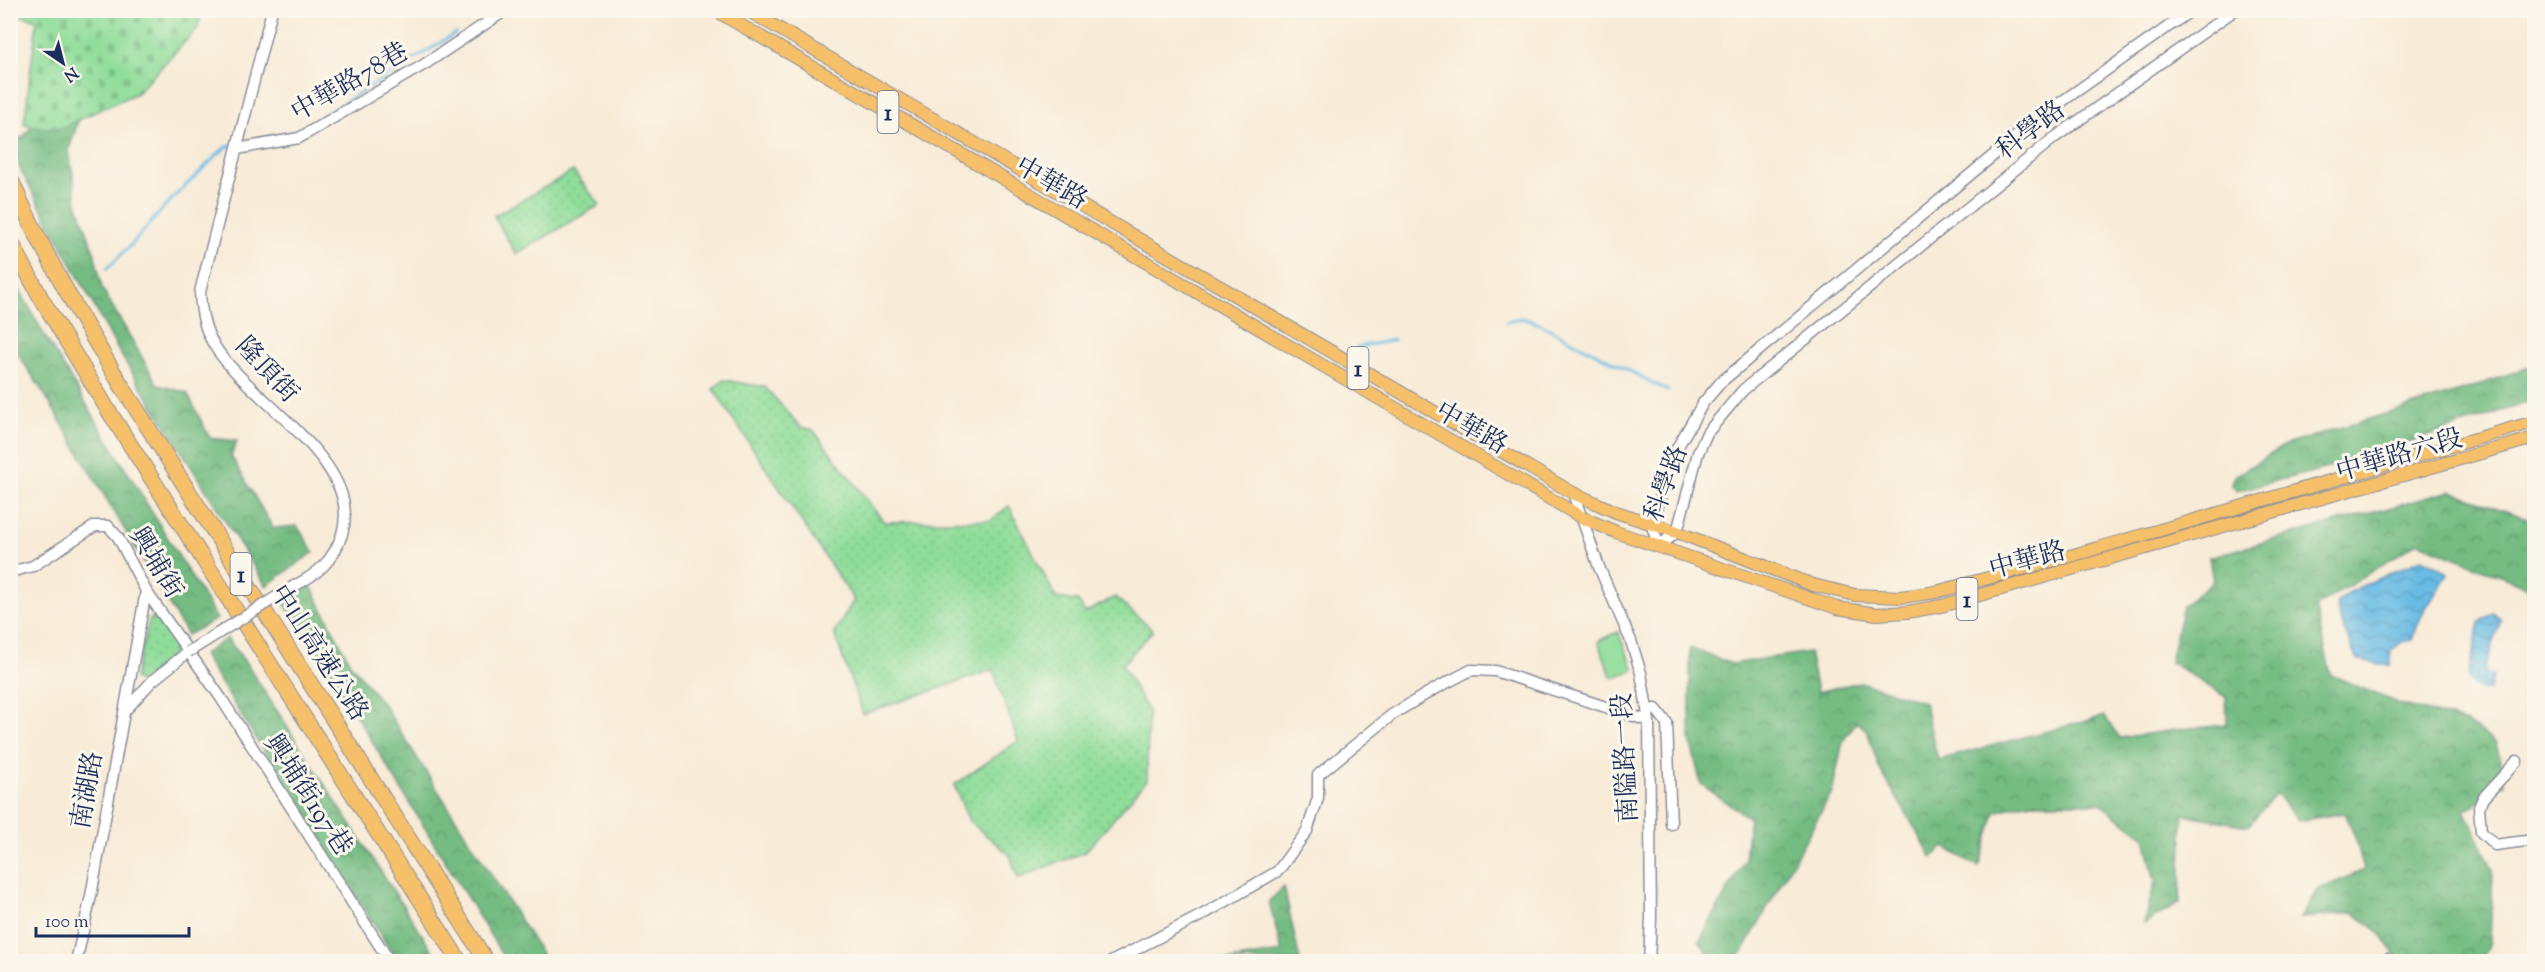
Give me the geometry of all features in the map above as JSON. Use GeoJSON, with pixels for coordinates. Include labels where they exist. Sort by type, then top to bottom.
{"type":"FeatureCollection","features":[{"type":"Feature","properties":{"kind":"highway","name":"中山高速公路"},"geometry":{"type":"LineString","coordinates":[[10,178],[29,220],[107,361],[487,962]]}},
{"type":"Feature","properties":{"kind":"highway","name":"中山高速公路"},"geometry":{"type":"LineString","coordinates":[[10,240],[41,298],[108,410],[460,962]]}},
{"type":"Feature","properties":{"kind":"main road","name":"中華路"},"geometry":{"type":"LineString","coordinates":[[715,10],[1583,518],[1837,608],[1877,614],[1941,606],[2275,512]]}},
{"type":"Feature","properties":{"kind":"main road","name":"中華路"},"geometry":{"type":"LineString","coordinates":[[747,10],[1573,494],[1813,585],[1856,595],[1901,597],[1936,592],[2286,492]]}},
{"type":"Feature","properties":{"kind":"main road"},"geometry":{"type":"LineString","coordinates":[[1414,419],[1423,406]]}},
{"type":"Feature","properties":{"kind":"main road","name":"中華路六段"},"geometry":{"type":"LineString","coordinates":[[2286,492],[2535,422]]}},
{"type":"Feature","properties":{"kind":"main road","name":"中華路六段"},"geometry":{"type":"LineString","coordinates":[[2275,512],[2535,438]]}},
{"type":"Feature","properties":{"kind":"street","name":"隆頂街"},"geometry":{"type":"LineString","coordinates":[[188,652],[312,577],[333,556],[344,529],[345,501],[332,471],[309,444],[233,370],[215,346],[203,320],[200,292],[205,267],[272,10]]}},
{"type":"Feature","properties":{"kind":"street","name":"中華路78巷"},"geometry":{"type":"LineString","coordinates":[[237,149],[299,138],[425,64],[506,10]]}},
{"type":"Feature","properties":{"kind":"street","name":"科學路"},"geometry":{"type":"LineString","coordinates":[[2192,10],[2037,119],[1721,382],[1702,403],[1677,448],[1651,524],[1659,546],[1677,532],[1695,464],[1707,433],[1743,390],[2045,144],[2235,10]]}},
{"type":"Feature","properties":{"kind":"street","name":"南隘路一段"},"geometry":{"type":"LineString","coordinates":[[1573,494],[1599,567],[1631,641],[1641,673],[1648,715],[1651,918],[1649,962]]}},
{"type":"Feature","properties":{"kind":"street"},"geometry":{"type":"LineString","coordinates":[[2180,524],[2183,539]]}},
{"type":"Feature","properties":{"kind":"street","name":"興埔街"},"geometry":{"type":"LineString","coordinates":[[10,572],[33,566],[95,526],[108,526],[118,537],[146,591],[188,652]]}},
{"type":"Feature","properties":{"kind":"street","name":"南湖路"},"geometry":{"type":"LineString","coordinates":[[76,962],[91,896],[146,591]]}},
{"type":"Feature","properties":{"kind":"street"},"geometry":{"type":"LineString","coordinates":[[124,712],[152,681],[188,652]]}},
{"type":"Feature","properties":{"kind":"street","name":"興埔街197巷"},"geometry":{"type":"LineString","coordinates":[[188,652],[221,698],[390,962]]}},
{"type":"Feature","properties":{"kind":"street"},"geometry":{"type":"LineString","coordinates":[[1111,962],[1204,914],[1278,871],[1307,831],[1318,798],[1318,775],[1393,714],[1471,670],[1495,671],[1648,715],[1656,708],[1667,723],[1671,824]]}},
{"type":"Feature","properties":{"kind":"street"},"geometry":{"type":"LineString","coordinates":[[2517,761],[2483,798],[2479,807],[2481,832],[2495,845],[2526,841],[2535,843]]}},
{"type":"Feature","properties":{"kind":"green space"},"geometry":{"type":"Polygon","coordinates":[[[11,10],[201,11],[198,28],[137,93],[56,130],[24,124],[37,20],[11,13],[11,10]]]}},
{"type":"Feature","properties":{"kind":"green space"},"geometry":{"type":"Polygon","coordinates":[[[60,87],[82,109],[69,149],[77,203],[94,251],[102,288],[158,385],[187,393],[210,438],[237,441],[231,456],[273,528],[297,526],[314,552],[266,586],[118,350],[21,171],[11,145],[11,133],[22,139],[60,87]]]}},
{"type":"Feature","properties":{"kind":"green space"},"geometry":{"type":"Polygon","coordinates":[[[573,171],[600,205],[516,254],[494,216],[573,171]]]}},
{"type":"Feature","properties":{"kind":"green space"},"geometry":{"type":"Polygon","coordinates":[[[11,274],[46,338],[217,619],[187,635],[48,400],[11,343],[11,274]]]}},
{"type":"Feature","properties":{"kind":"green space"},"geometry":{"type":"Polygon","coordinates":[[[2534,365],[2534,400],[2359,460],[2237,491],[2231,485],[2235,476],[2285,445],[2473,387],[2534,365]]]}},
{"type":"Feature","properties":{"kind":"green space"},"geometry":{"type":"Polygon","coordinates":[[[724,380],[765,387],[801,427],[813,430],[884,522],[991,520],[1009,506],[1056,598],[1078,601],[1085,613],[1115,597],[1153,630],[1122,665],[1148,711],[1147,780],[1085,852],[1018,878],[1010,855],[969,821],[954,785],[1018,741],[993,670],[863,714],[834,633],[854,600],[713,389],[724,380]]]}},
{"type":"Feature","properties":{"kind":"green space"},"geometry":{"type":"Polygon","coordinates":[[[2451,491],[2534,521],[2534,590],[2418,542],[2315,607],[2331,675],[2397,703],[2467,723],[2496,743],[2505,784],[2465,810],[2493,870],[2490,942],[2482,961],[2399,961],[2380,933],[2354,913],[2300,918],[2317,890],[2364,870],[2356,840],[2345,813],[2298,821],[2276,794],[2248,826],[2183,814],[2180,903],[2144,924],[2155,882],[2145,837],[2099,803],[2025,803],[1995,812],[1979,867],[1944,847],[1932,857],[1879,768],[1867,730],[1856,722],[1843,741],[1832,792],[1742,953],[1724,961],[1714,961],[1699,941],[1745,860],[1749,818],[1701,784],[1690,740],[1690,648],[1732,664],[1809,652],[1817,692],[1860,682],[1924,702],[1938,760],[2104,716],[2120,738],[2227,725],[2226,697],[2170,662],[2183,606],[2213,581],[2209,557],[2451,491]]]}},
{"type":"Feature","properties":{"kind":"green space"},"geometry":{"type":"Polygon","coordinates":[[[311,586],[350,663],[385,707],[546,961],[506,961],[346,699],[282,600],[311,586]]]}},
{"type":"Feature","properties":{"kind":"green space"},"geometry":{"type":"Polygon","coordinates":[[[154,616],[179,648],[143,681],[137,681],[134,678],[149,621],[154,616]]]}},
{"type":"Feature","properties":{"kind":"green space"},"geometry":{"type":"Polygon","coordinates":[[[1618,632],[1634,670],[1612,678],[1598,641],[1618,632]]]}},
{"type":"Feature","properties":{"kind":"green space"},"geometry":{"type":"Polygon","coordinates":[[[227,638],[246,663],[439,961],[397,961],[203,655],[227,638]]]}},
{"type":"Feature","properties":{"kind":"green space"},"geometry":{"type":"Polygon","coordinates":[[[1284,887],[1300,961],[1225,961],[1282,952],[1269,901],[1284,887]]]}},
{"type":"Feature","properties":{"kind":"water"},"geometry":{"type":"Polygon","coordinates":[[[2423,558],[2448,573],[2421,617],[2412,640],[2402,642],[2392,650],[2390,666],[2356,659],[2338,613],[2337,602],[2351,591],[2423,558]]]}},
{"type":"Feature","properties":{"kind":"water"},"geometry":{"type":"Polygon","coordinates":[[[2493,613],[2501,620],[2484,672],[2493,676],[2490,690],[2482,690],[2471,683],[2468,676],[2480,622],[2493,613]]]}},
{"type":"Feature","properties":{"kind":"waterway"},"geometry":{"type":"LineString","coordinates":[[240,143],[299,131],[456,33]]}},
{"type":"Feature","properties":{"kind":"waterway"},"geometry":{"type":"LineString","coordinates":[[107,269],[167,204],[218,154],[226,147],[234,145]]}},
{"type":"Feature","properties":{"kind":"waterway"},"geometry":{"type":"LineString","coordinates":[[1506,322],[1522,318],[1540,324],[1668,391]]}},
{"type":"Feature","properties":{"kind":"waterway"},"geometry":{"type":"LineString","coordinates":[[1357,347],[1394,340]]}}]}
